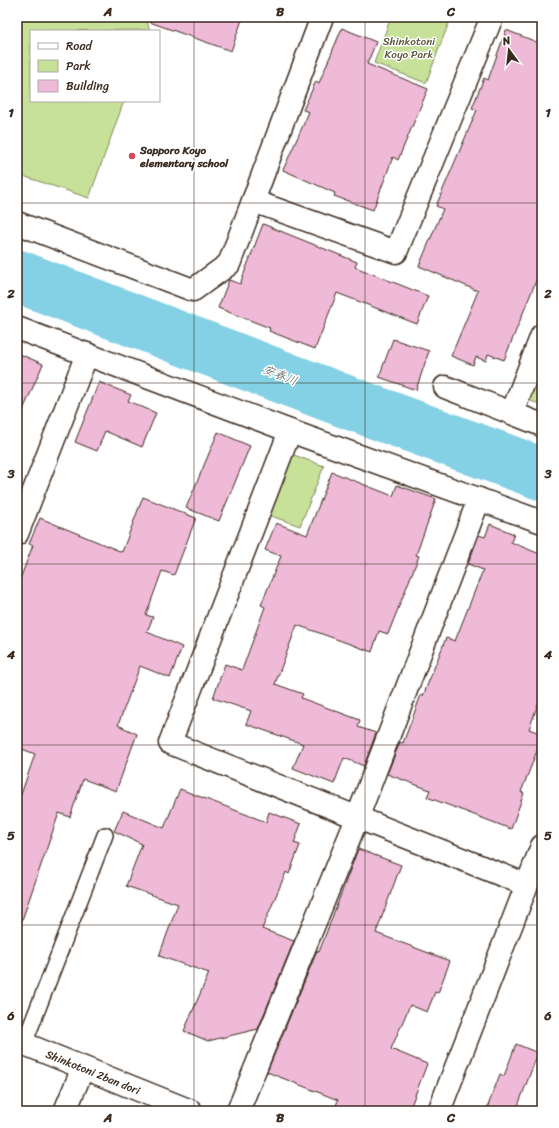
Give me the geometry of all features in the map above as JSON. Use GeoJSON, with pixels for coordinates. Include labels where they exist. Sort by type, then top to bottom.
{"type":"FeatureCollection","features":[{"type":"Feature","properties":{"kind":"street"},"geometry":{"type":"LineString","coordinates":[[17,223],[193,290],[229,264],[322,17]]}},
{"type":"Feature","properties":{"kind":"street"},"geometry":{"type":"LineString","coordinates":[[253,201],[396,252],[492,17]]}},
{"type":"Feature","properties":{"kind":"street"},"geometry":{"type":"LineString","coordinates":[[17,328],[290,431],[542,522]]}},
{"type":"Feature","properties":{"kind":"street"},"geometry":{"type":"LineString","coordinates":[[512,413],[542,335]]}},
{"type":"Feature","properties":{"kind":"street"},"geometry":{"type":"LineString","coordinates":[[17,534],[87,354]]}},
{"type":"Feature","properties":{"kind":"street"},"geometry":{"type":"LineString","coordinates":[[445,387],[542,425]]}},
{"type":"Feature","properties":{"kind":"street"},"geometry":{"type":"LineString","coordinates":[[290,431],[170,743],[358,816],[527,885]]}},
{"type":"Feature","properties":{"kind":"street"},"geometry":{"type":"LineString","coordinates":[[238,1111],[358,816],[479,499]]}},
{"type":"Feature","properties":{"kind":"street"},"geometry":{"type":"LineString","coordinates":[[439,1111],[542,846]]}},
{"type":"Feature","properties":{"kind":"street","name":"Shinkotoni 2ban dori"},"geometry":{"type":"LineString","coordinates":[[20,1042],[191,1111]]}},
{"type":"Feature","properties":{"kind":"street"},"geometry":{"type":"LineString","coordinates":[[64,1111],[83,1068]]}},
{"type":"Feature","properties":{"kind":"lane"},"geometry":{"type":"LineString","coordinates":[[20,1042],[105,835]]}},
{"type":"Feature","properties":{"kind":"green space"},"geometry":{"type":"Polygon","coordinates":[[[17,17],[145,17],[150,30],[30,30],[30,102],[124,102],[89,198],[17,174],[17,17]]]}},
{"type":"Feature","properties":{"kind":"green space","name":"Shinkotoni Koyo Park"},"geometry":{"type":"Polygon","coordinates":[[[391,17],[451,17],[426,83],[374,63],[391,17]]]}},
{"type":"Feature","properties":{"kind":"green space"},"geometry":{"type":"Polygon","coordinates":[[[542,364],[542,405],[528,400],[542,364]]]}},
{"type":"Feature","properties":{"kind":"green space"},"geometry":{"type":"Polygon","coordinates":[[[291,454],[324,466],[300,526],[268,515],[291,454]]]}},
{"type":"Feature","properties":{"kind":"building"},"geometry":{"type":"Polygon","coordinates":[[[145,17],[243,17],[231,51],[144,20],[145,17]]]}},
{"type":"Feature","properties":{"kind":"building"},"geometry":{"type":"Polygon","coordinates":[[[342,28],[376,42],[367,64],[428,89],[398,160],[393,157],[373,210],[334,196],[335,193],[283,170],[309,112],[303,110],[316,81],[319,83],[342,28]]]}},
{"type":"Feature","properties":{"kind":"building"},"geometry":{"type":"Polygon","coordinates":[[[506,30],[542,44],[542,266],[504,360],[488,354],[486,361],[476,357],[473,365],[451,356],[478,291],[419,266],[443,209],[436,206],[477,110],[472,108],[484,78],[488,80],[506,30]]]}},
{"type":"Feature","properties":{"kind":"building"},"geometry":{"type":"Polygon","coordinates":[[[263,224],[357,262],[355,267],[428,296],[417,324],[337,293],[315,349],[269,331],[270,328],[218,308],[229,280],[240,284],[263,224]]]}},
{"type":"Feature","properties":{"kind":"building"},"geometry":{"type":"Polygon","coordinates":[[[393,339],[429,351],[416,390],[379,377],[393,339]]]}},
{"type":"Feature","properties":{"kind":"building"},"geometry":{"type":"Polygon","coordinates":[[[17,353],[43,364],[17,424],[17,353]]]}},
{"type":"Feature","properties":{"kind":"building"},"geometry":{"type":"Polygon","coordinates":[[[99,382],[131,395],[128,401],[156,413],[142,447],[105,431],[97,451],[75,442],[99,382]]]}},
{"type":"Feature","properties":{"kind":"building"},"geometry":{"type":"Polygon","coordinates":[[[218,432],[250,446],[219,521],[186,508],[218,432]]]}},
{"type":"Feature","properties":{"kind":"building"},"geometry":{"type":"Polygon","coordinates":[[[332,472],[393,496],[397,485],[436,499],[416,555],[419,556],[388,634],[379,631],[372,652],[297,625],[275,684],[303,694],[301,698],[360,720],[358,727],[376,733],[364,766],[344,758],[334,784],[293,768],[303,744],[246,724],[251,711],[213,698],[225,664],[242,670],[265,607],[261,605],[281,556],[265,550],[276,523],[307,535],[332,472]]]}},
{"type":"Feature","properties":{"kind":"building"},"geometry":{"type":"Polygon","coordinates":[[[143,497],[196,518],[174,575],[162,571],[146,615],[153,617],[147,632],[182,647],[170,678],[140,666],[118,725],[137,734],[116,791],[83,779],[70,817],[59,813],[21,923],[17,923],[17,806],[35,754],[17,747],[17,587],[33,545],[29,544],[40,518],[122,552],[143,497]]]}},
{"type":"Feature","properties":{"kind":"building"},"geometry":{"type":"Polygon","coordinates":[[[490,524],[514,534],[511,542],[542,555],[542,693],[529,729],[542,734],[542,738],[521,792],[524,793],[511,829],[427,797],[430,790],[387,774],[400,742],[403,743],[421,695],[423,696],[446,638],[455,641],[483,570],[468,564],[479,535],[485,537],[490,524]]]}},
{"type":"Feature","properties":{"kind":"building"},"geometry":{"type":"Polygon","coordinates":[[[180,789],[266,822],[269,812],[301,824],[294,843],[300,845],[289,874],[286,872],[262,929],[294,941],[258,1029],[208,1041],[184,1031],[209,973],[159,956],[178,904],[126,886],[142,844],[114,831],[123,811],[164,828],[180,789]]]}},
{"type":"Feature","properties":{"kind":"building"},"geometry":{"type":"Polygon","coordinates":[[[358,849],[401,865],[376,933],[450,961],[438,993],[435,992],[427,1012],[410,1005],[391,1049],[427,1064],[409,1111],[334,1111],[338,1100],[267,1072],[317,951],[319,952],[358,849]]]}},
{"type":"Feature","properties":{"kind":"building"},"geometry":{"type":"Polygon","coordinates":[[[516,1044],[538,1053],[516,1111],[486,1111],[500,1074],[504,1076],[516,1044]]]}},
{"type":"Feature","properties":{"kind":"waterway","name":"安春川"},"geometry":{"type":"LineString","coordinates":[[17,276],[347,402],[542,474]]}},
{"type":"Feature","properties":{"kind":"place","name":"Sapporo Koyo elementary school"},"geometry":{"type":"Point","coordinates":[132,156]}}]}
